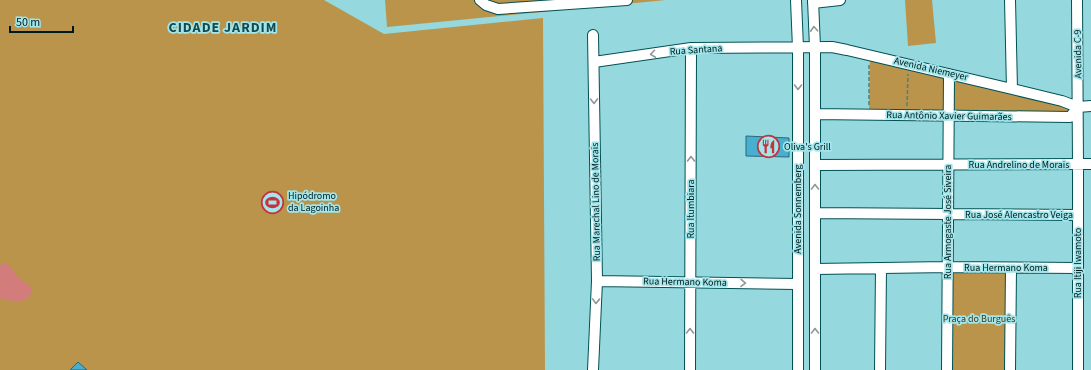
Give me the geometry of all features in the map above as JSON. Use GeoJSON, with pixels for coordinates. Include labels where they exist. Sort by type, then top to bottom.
{"type":"FeatureCollection","features":[{"type":"Feature","properties":{"kind":"street"},"geometry":{"type":"LineString","coordinates":[[480,0],[486,5],[498,9],[627,0]]}},
{"type":"Feature","properties":{"kind":"street","name":"Avenida Sonnemberg"},"geometry":{"type":"LineString","coordinates":[[796,0],[798,48],[798,370]]}},
{"type":"Feature","properties":{"kind":"street"},"geometry":{"type":"LineString","coordinates":[[813,1],[840,0]]}},
{"type":"Feature","properties":{"kind":"street"},"geometry":{"type":"LineString","coordinates":[[1010,0],[1012,89]]}},
{"type":"Feature","properties":{"kind":"street","name":"Avenida C-9"},"geometry":{"type":"LineString","coordinates":[[1077,0],[1078,107]]}},
{"type":"Feature","properties":{"kind":"street","name":"Avenida Sonnemberg"},"geometry":{"type":"LineString","coordinates":[[813,1],[815,47],[815,370]]}},
{"type":"Feature","properties":{"kind":"street","name":"Rua Marechal Lino de Morais"},"geometry":{"type":"LineString","coordinates":[[593,35],[597,281],[594,370]]}},
{"type":"Feature","properties":{"kind":"street","name":"Avenida Niemeyer"},"geometry":{"type":"LineString","coordinates":[[798,48],[832,47],[870,55],[1062,101],[1078,107]]}},
{"type":"Feature","properties":{"kind":"street","name":"Rua Santana"},"geometry":{"type":"LineString","coordinates":[[594,62],[691,48],[798,48]]}},
{"type":"Feature","properties":{"kind":"street","name":"Rua Itumbiara"},"geometry":{"type":"LineString","coordinates":[[690,370],[691,48]]}},
{"type":"Feature","properties":{"kind":"street","name":"Rua Armogaste José Siveira"},"geometry":{"type":"LineString","coordinates":[[947,370],[949,74]]}},
{"type":"Feature","properties":{"kind":"street"},"geometry":{"type":"LineString","coordinates":[[1078,107],[1091,106]]}},
{"type":"Feature","properties":{"kind":"street","name":"Rua Antônio Xavier Guimarães"},"geometry":{"type":"LineString","coordinates":[[815,114],[949,117],[1070,117],[1078,107]]}},
{"type":"Feature","properties":{"kind":"street","name":"Rua Itiji Iwamoto"},"geometry":{"type":"LineString","coordinates":[[1078,107],[1078,370]]}},
{"type":"Feature","properties":{"kind":"street","name":"Rua Andrelino de Morais"},"geometry":{"type":"LineString","coordinates":[[815,165],[1091,164]]}},
{"type":"Feature","properties":{"kind":"street","name":"Rua José Alencastro Veiga"},"geometry":{"type":"LineString","coordinates":[[815,213],[1078,215]]}},
{"type":"Feature","properties":{"kind":"street","name":"Rua Hermano Koma"},"geometry":{"type":"LineString","coordinates":[[815,269],[948,267],[1077,268]]}},
{"type":"Feature","properties":{"kind":"street"},"geometry":{"type":"LineString","coordinates":[[880,370],[881,268]]}},
{"type":"Feature","properties":{"kind":"street"},"geometry":{"type":"LineString","coordinates":[[1010,370],[1011,268]]}},
{"type":"Feature","properties":{"kind":"street","name":"Rua Hermano Koma"},"geometry":{"type":"LineString","coordinates":[[597,281],[797,284]]}},
{"type":"Feature","properties":{"kind":"path"},"geometry":{"type":"LineString","coordinates":[[869,115],[870,55]]}},
{"type":"Feature","properties":{"kind":"path"},"geometry":{"type":"LineString","coordinates":[[907,116],[908,64]]}},
{"type":"Feature","properties":{"kind":"green space","name":"Hipódromo da Lagoinha"},"geometry":{"type":"Polygon","coordinates":[[[0,0],[324,0],[384,34],[543,18],[545,370],[0,370],[0,0]]]}},
{"type":"Feature","properties":{"kind":"green space"},"geometry":{"type":"Polygon","coordinates":[[[385,0],[666,0],[387,27],[385,0]]]}},
{"type":"Feature","properties":{"kind":"green space"},"geometry":{"type":"Polygon","coordinates":[[[905,0],[932,0],[936,43],[908,46],[905,0]]]}},
{"type":"Feature","properties":{"kind":"green space"},"geometry":{"type":"Polygon","coordinates":[[[870,55],[1078,107],[1070,117],[869,115],[870,55]]]}},
{"type":"Feature","properties":{"kind":"green space","name":"Praça do Burguês"},"geometry":{"type":"Polygon","coordinates":[[[948,267],[1011,268],[1010,370],[947,370],[948,267]]]}},
{"type":"Feature","properties":{"kind":"shaded area"},"geometry":{"type":"Polygon","coordinates":[[[6,262],[18,277],[31,287],[29,297],[21,301],[10,301],[0,298],[0,265],[6,262]]]}},
{"type":"Feature","properties":{"kind":"building","name":"Oliva's Grill"},"geometry":{"type":"Polygon","coordinates":[[[746,136],[789,138],[789,157],[746,156],[746,136]]]}},
{"type":"Feature","properties":{"kind":"building"},"geometry":{"type":"Polygon","coordinates":[[[78,362],[87,370],[70,370],[78,362]]]}},
{"type":"Feature","properties":{"kind":"place","name":"Oliva's Grill"},"geometry":{"type":"Point","coordinates":[768,147]}},
{"type":"Feature","properties":{"kind":"place","name":"Hipódromo da Lagoinha"},"geometry":{"type":"Point","coordinates":[272,202]}},
{"type":"Feature","properties":{"kind":"district","name":"CIDADE JARDIM"},"geometry":{"type":"Point","coordinates":[223,28]}}]}
